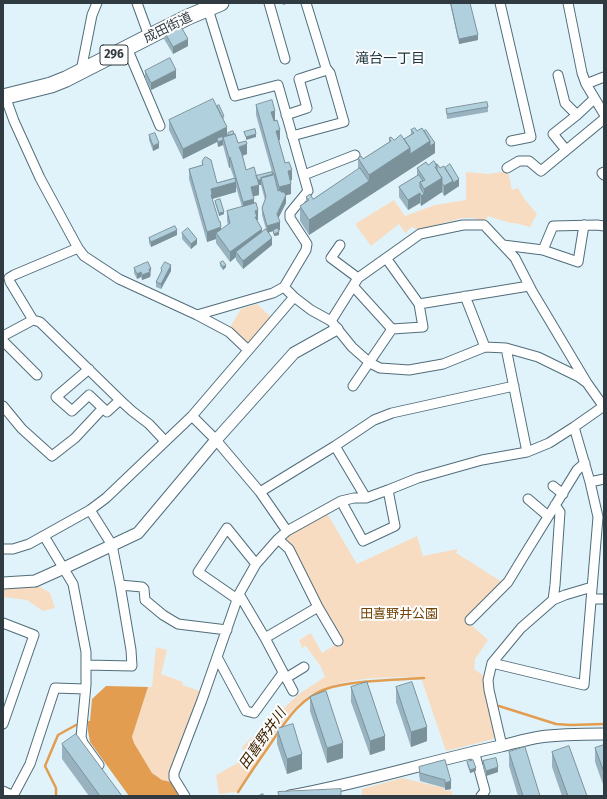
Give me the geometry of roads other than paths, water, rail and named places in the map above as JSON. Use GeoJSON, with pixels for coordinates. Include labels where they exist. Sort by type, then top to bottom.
{"type":"FeatureCollection","features":[{"type":"Feature","properties":{"kind":"highway","name":"成田街道"},"geometry":{"type":"LineString","coordinates":[[4,97],[51,85],[66,79],[149,36],[215,6]]}},
{"type":"Feature","properties":{"kind":"street"},"geometry":{"type":"LineString","coordinates":[[81,71],[92,15],[97,3]]}},
{"type":"Feature","properties":{"kind":"street"},"geometry":{"type":"LineString","coordinates":[[138,3],[149,36]]}},
{"type":"Feature","properties":{"kind":"street"},"geometry":{"type":"LineString","coordinates":[[269,3],[285,59]]}},
{"type":"Feature","properties":{"kind":"street"},"geometry":{"type":"LineString","coordinates":[[292,136],[344,122],[330,73],[326,68],[306,3]]}},
{"type":"Feature","properties":{"kind":"street"},"geometry":{"type":"LineString","coordinates":[[500,3],[531,137],[511,141]]}},
{"type":"Feature","properties":{"kind":"street"},"geometry":{"type":"LineString","coordinates":[[568,3],[582,73],[594,99],[604,114]]}},
{"type":"Feature","properties":{"kind":"street"},"geometry":{"type":"LineString","coordinates":[[197,315],[273,293],[284,287],[306,250],[307,244],[290,218],[290,214],[308,192],[278,85],[235,96],[215,6]]}},
{"type":"Feature","properties":{"kind":"street"},"geometry":{"type":"LineString","coordinates":[[126,48],[160,126]]}},
{"type":"Feature","properties":{"kind":"street"},"geometry":{"type":"LineString","coordinates":[[286,115],[308,108],[298,79],[327,70]]}},
{"type":"Feature","properties":{"kind":"street"},"geometry":{"type":"LineString","coordinates":[[558,75],[565,103],[577,115]]}},
{"type":"Feature","properties":{"kind":"street"},"geometry":{"type":"LineString","coordinates":[[586,84],[604,77]]}},
{"type":"Feature","properties":{"kind":"street"},"geometry":{"type":"LineString","coordinates":[[4,97],[40,178],[78,248],[84,256],[119,279],[197,315],[229,332],[248,350]]}},
{"type":"Feature","properties":{"kind":"street"},"geometry":{"type":"LineString","coordinates":[[566,150],[553,134],[594,99]]}},
{"type":"Feature","properties":{"kind":"street"},"geometry":{"type":"LineString","coordinates":[[507,168],[519,162],[529,161],[541,172],[604,119]]}},
{"type":"Feature","properties":{"kind":"street"},"geometry":{"type":"LineString","coordinates":[[304,175],[356,155]]}},
{"type":"Feature","properties":{"kind":"street"},"geometry":{"type":"LineString","coordinates":[[604,172],[602,173],[604,175]]}},
{"type":"Feature","properties":{"kind":"street"},"geometry":{"type":"LineString","coordinates":[[3,583],[35,581],[138,533],[216,440],[294,353],[334,325],[355,282],[420,234],[464,225],[484,225],[515,258],[529,286],[588,383],[604,406],[574,427],[549,442],[528,452],[482,460],[412,480],[366,498],[354,498],[341,501],[287,531],[278,539],[256,564],[238,596],[202,700],[174,773],[174,778],[186,796]]}},
{"type":"Feature","properties":{"kind":"street"},"geometry":{"type":"LineString","coordinates":[[503,245],[543,250],[578,262],[584,225]]}},
{"type":"Feature","properties":{"kind":"street"},"geometry":{"type":"LineString","coordinates":[[543,250],[554,226],[604,226]]}},
{"type":"Feature","properties":{"kind":"street"},"geometry":{"type":"LineString","coordinates":[[340,245],[331,258],[355,282],[392,329]]}},
{"type":"Feature","properties":{"kind":"street"},"geometry":{"type":"LineString","coordinates":[[78,248],[14,275],[9,278],[10,282],[33,320],[40,322],[120,400],[149,424],[165,441]]}},
{"type":"Feature","properties":{"kind":"street"},"geometry":{"type":"LineString","coordinates":[[386,258],[419,304],[423,327],[392,329]]}},
{"type":"Feature","properties":{"kind":"street"},"geometry":{"type":"LineString","coordinates":[[419,304],[529,286]]}},
{"type":"Feature","properties":{"kind":"street"},"geometry":{"type":"LineString","coordinates":[[284,287],[311,310],[334,325],[352,347],[370,363],[380,368],[409,370],[443,364],[485,347],[506,348],[538,357],[579,376],[588,383]]}},
{"type":"Feature","properties":{"kind":"street"},"geometry":{"type":"LineString","coordinates":[[465,296],[485,347]]}},
{"type":"Feature","properties":{"kind":"street"},"geometry":{"type":"LineString","coordinates":[[3,549],[19,548],[29,544],[90,510],[106,498],[192,416],[294,297]]}},
{"type":"Feature","properties":{"kind":"street"},"geometry":{"type":"LineString","coordinates":[[3,336],[33,320]]}},
{"type":"Feature","properties":{"kind":"street"},"geometry":{"type":"LineString","coordinates":[[353,386],[392,329]]}},
{"type":"Feature","properties":{"kind":"street"},"geometry":{"type":"LineString","coordinates":[[3,341],[37,375]]}},
{"type":"Feature","properties":{"kind":"street"},"geometry":{"type":"LineString","coordinates":[[506,348],[528,452]]}},
{"type":"Feature","properties":{"kind":"street"},"geometry":{"type":"LineString","coordinates":[[89,370],[56,396],[72,411],[89,395],[108,412],[120,400]]}},
{"type":"Feature","properties":{"kind":"street"},"geometry":{"type":"LineString","coordinates":[[260,492],[374,420],[392,413],[514,386]]}},
{"type":"Feature","properties":{"kind":"street"},"geometry":{"type":"LineString","coordinates":[[3,406],[22,429],[52,456],[75,438],[103,408]]}},
{"type":"Feature","properties":{"kind":"street"},"geometry":{"type":"LineString","coordinates":[[192,416],[216,440],[260,492],[287,531]]}},
{"type":"Feature","properties":{"kind":"street"},"geometry":{"type":"LineString","coordinates":[[492,663],[584,685],[598,517],[590,482],[574,427]]}},
{"type":"Feature","properties":{"kind":"street"},"geometry":{"type":"LineString","coordinates":[[335,446],[366,498]]}},
{"type":"Feature","properties":{"kind":"street"},"geometry":{"type":"LineString","coordinates":[[470,620],[508,582],[577,470],[584,463]]}},
{"type":"Feature","properties":{"kind":"street"},"geometry":{"type":"LineString","coordinates":[[590,482],[604,479]]}},
{"type":"Feature","properties":{"kind":"street"},"geometry":{"type":"LineString","coordinates":[[553,486],[563,494]]}},
{"type":"Feature","properties":{"kind":"street"},"geometry":{"type":"LineString","coordinates":[[341,501],[363,541],[395,526],[388,490]]}},
{"type":"Feature","properties":{"kind":"street"},"geometry":{"type":"LineString","coordinates":[[528,499],[548,516]]}},
{"type":"Feature","properties":{"kind":"street"},"geometry":{"type":"LineString","coordinates":[[553,600],[560,512],[556,505]]}},
{"type":"Feature","properties":{"kind":"street"},"geometry":{"type":"LineString","coordinates":[[86,665],[132,666],[131,650],[112,545],[90,510]]}},
{"type":"Feature","properties":{"kind":"street"},"geometry":{"type":"LineString","coordinates":[[256,564],[227,528],[198,572],[238,596],[265,638],[293,691]]}},
{"type":"Feature","properties":{"kind":"street"},"geometry":{"type":"LineString","coordinates":[[44,536],[73,584],[86,652],[86,685],[81,737],[83,743],[104,772]]}},
{"type":"Feature","properties":{"kind":"street"},"geometry":{"type":"LineString","coordinates":[[278,539],[289,549],[338,641]]}},
{"type":"Feature","properties":{"kind":"street"},"geometry":{"type":"LineString","coordinates":[[120,585],[142,586],[144,588],[145,600],[163,615],[178,624],[227,630]]}},
{"type":"Feature","properties":{"kind":"street"},"geometry":{"type":"LineString","coordinates":[[502,746],[489,690],[488,680],[492,663],[521,628],[553,600],[592,587]]}},
{"type":"Feature","properties":{"kind":"street"},"geometry":{"type":"LineString","coordinates":[[591,599],[604,599]]}},
{"type":"Feature","properties":{"kind":"street"},"geometry":{"type":"LineString","coordinates":[[265,638],[318,606]]}},
{"type":"Feature","properties":{"kind":"street"},"geometry":{"type":"LineString","coordinates":[[3,624],[34,635],[5,708],[3,724]]}},
{"type":"Feature","properties":{"kind":"street"},"geometry":{"type":"LineString","coordinates":[[217,658],[246,711],[254,713],[285,676],[304,668]]}},
{"type":"Feature","properties":{"kind":"street"},"geometry":{"type":"LineString","coordinates":[[3,791],[14,796],[30,764],[55,688],[85,689]]}},
{"type":"Feature","properties":{"kind":"street"},"geometry":{"type":"LineString","coordinates":[[290,796],[378,777],[474,751],[502,746],[523,740],[567,734],[604,734]]}},
{"type":"Feature","properties":{"kind":"street"},"geometry":{"type":"LineString","coordinates":[[474,751],[485,791],[481,796]]}},
{"type":"Feature","properties":{"kind":"waterway","name":"田喜野井川"},"geometry":{"type":"LineString","coordinates":[[238,792],[287,721],[294,712],[311,697],[321,691],[343,685],[424,678]]}},
{"type":"Feature","properties":{"kind":"waterway","name":"田喜野井川"},"geometry":{"type":"LineString","coordinates":[[499,706],[556,724],[604,724]]}},
{"type":"Feature","properties":{"kind":"waterway"},"geometry":{"type":"LineString","coordinates":[[56,796],[56,788],[45,766],[58,735],[76,725]]}},
{"type":"Feature","properties":{"kind":"district","name":"滝台一丁目"},"geometry":{"type":"Point","coordinates":[390,59]}},
{"type":"Feature","properties":{"kind":"park label","name":"田喜野井公園"},"geometry":{"type":"Point","coordinates":[399,614]}}]}
